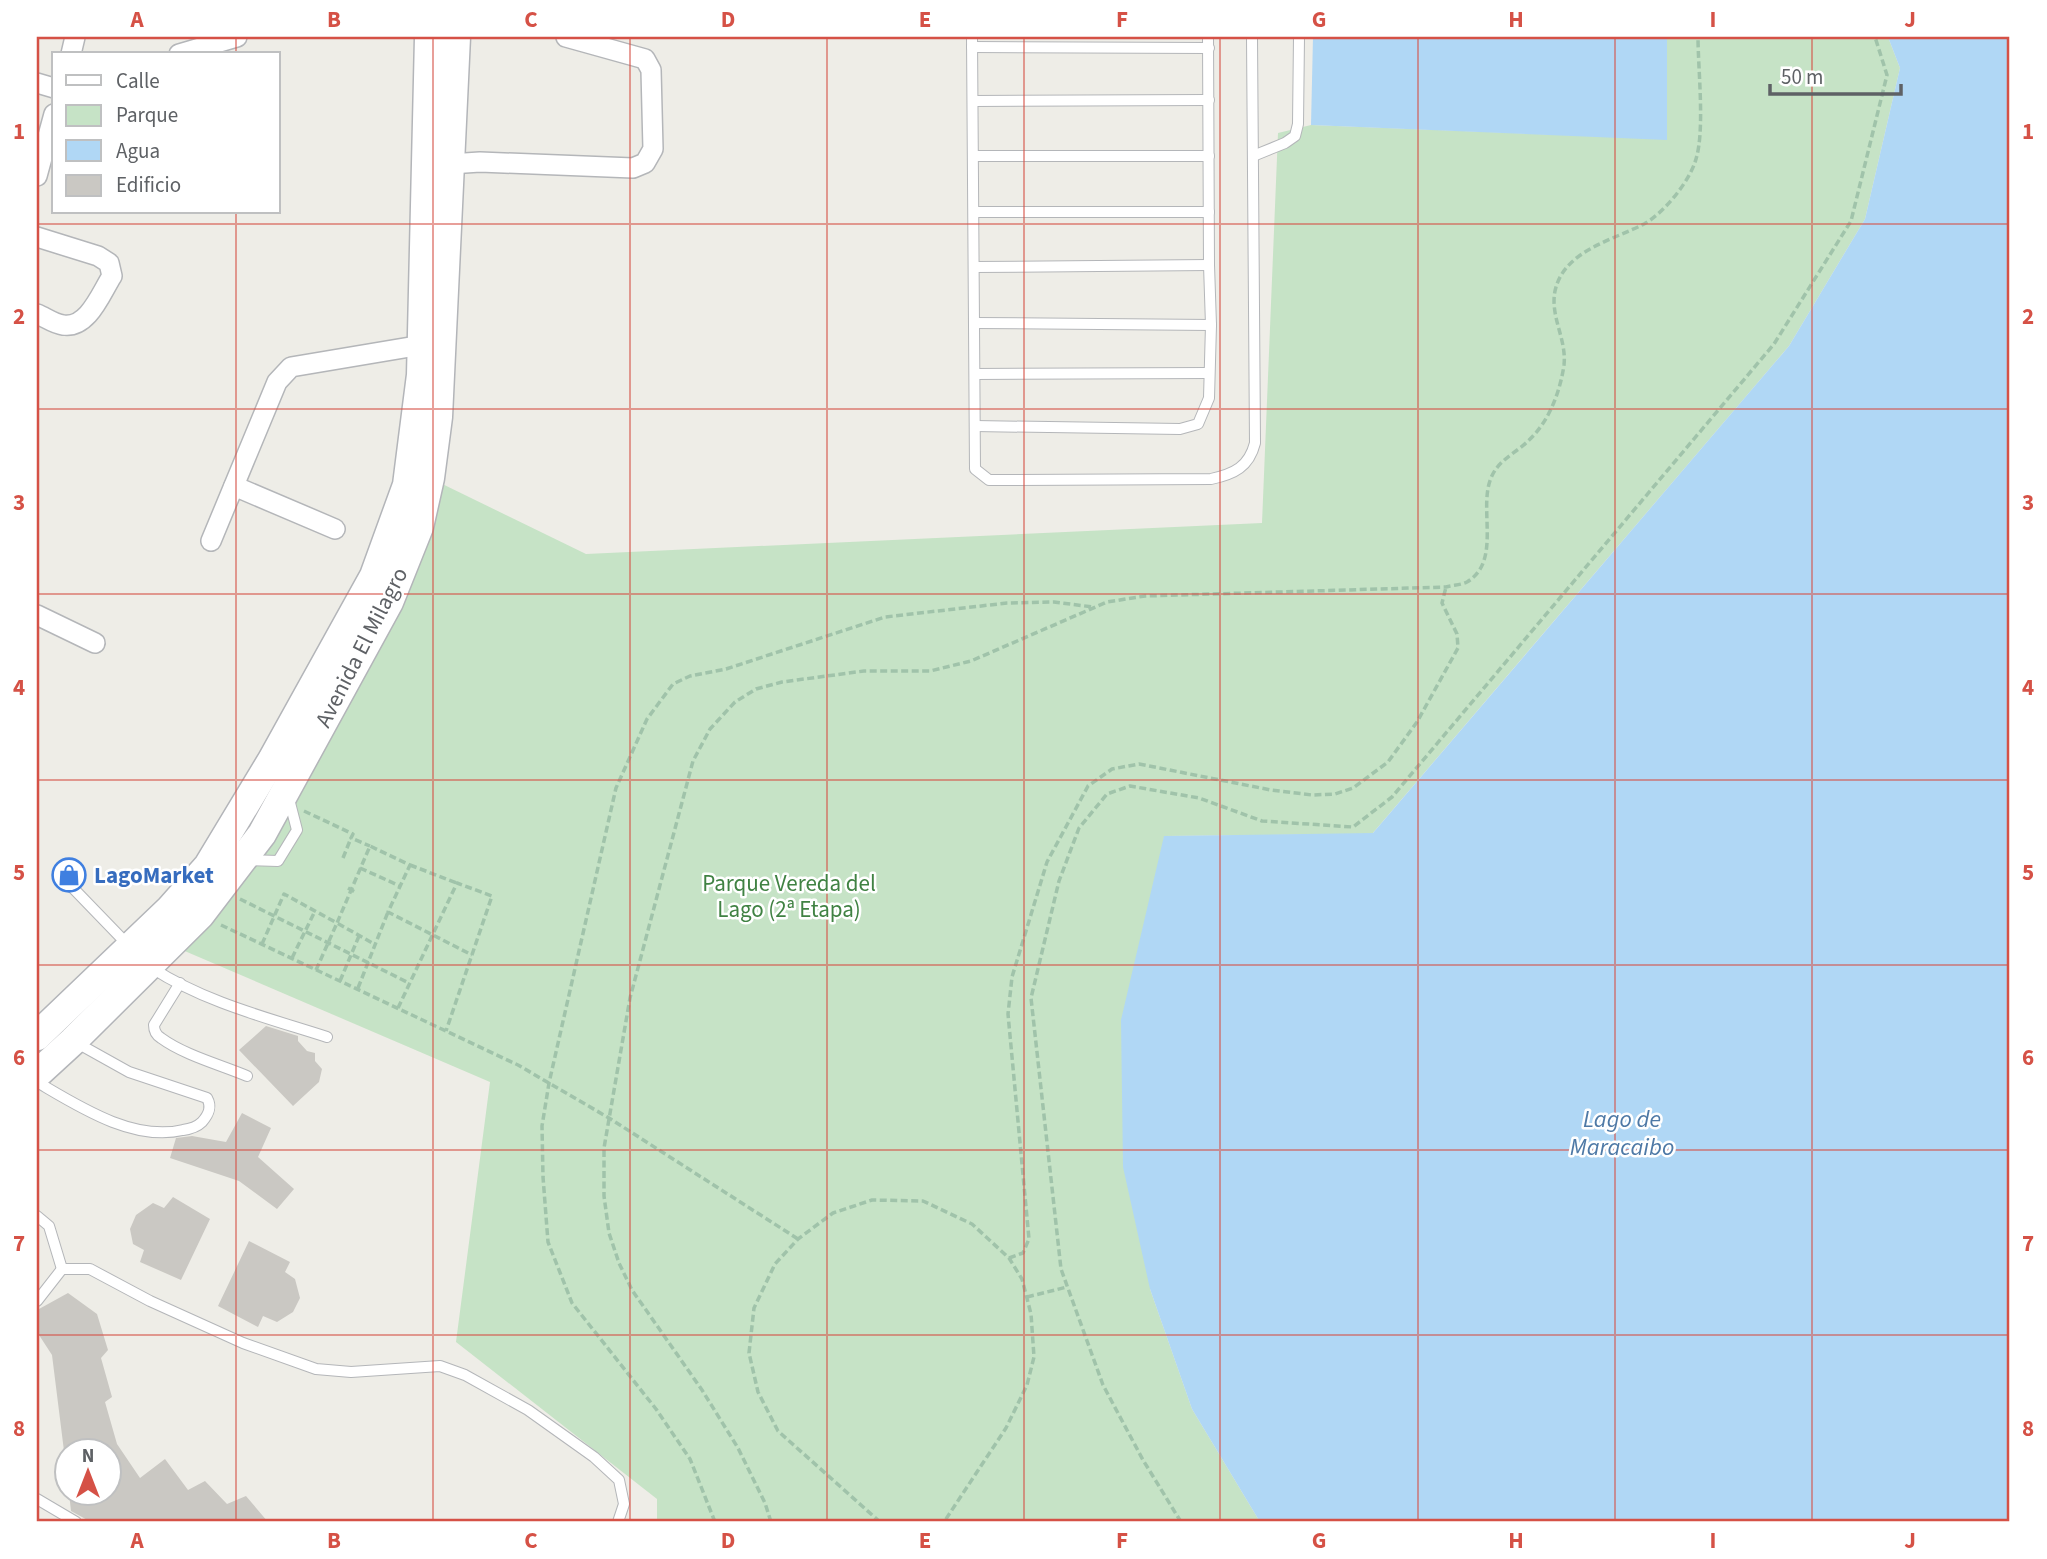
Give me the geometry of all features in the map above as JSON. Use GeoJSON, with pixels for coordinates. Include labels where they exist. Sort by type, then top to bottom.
{"type":"FeatureCollection","features":[{"type":"Feature","properties":{"kind":"main road","name":"Avenida El Milagro"},"geometry":{"type":"LineString","coordinates":[[39,1070],[73,1041],[140,956],[169,911],[208,866],[272,760],[374,576],[407,485],[421,375],[429,37]]}},
{"type":"Feature","properties":{"kind":"main road","name":"Avenida El Milagro"},"geometry":{"type":"LineString","coordinates":[[43,1024],[200,915],[288,796],[388,602],[419,527],[430,478],[438,416],[456,37]]}},
{"type":"Feature","properties":{"kind":"street"},"geometry":{"type":"LineString","coordinates":[[186,52],[237,37]]}},
{"type":"Feature","properties":{"kind":"street"},"geometry":{"type":"LineString","coordinates":[[450,164],[480,162],[633,168],[645,163],[653,149],[651,70],[645,58],[566,37]]}},
{"type":"Feature","properties":{"kind":"street"},"geometry":{"type":"LineString","coordinates":[[37,176],[52,121]]}},
{"type":"Feature","properties":{"kind":"street"},"geometry":{"type":"LineString","coordinates":[[37,237],[98,256],[109,262],[112,276],[84,319],[76,324],[63,325],[37,314]]}},
{"type":"Feature","properties":{"kind":"street"},"geometry":{"type":"LineString","coordinates":[[211,541],[277,382],[291,367],[422,345]]}},
{"type":"Feature","properties":{"kind":"street"},"geometry":{"type":"LineString","coordinates":[[234,486],[335,529]]}},
{"type":"Feature","properties":{"kind":"street"},"geometry":{"type":"LineString","coordinates":[[37,615],[95,643]]}},
{"type":"Feature","properties":{"kind":"lane"},"geometry":{"type":"LineString","coordinates":[[975,426],[1180,429],[1198,424],[1209,398],[1211,325],[1208,37]]}},
{"type":"Feature","properties":{"kind":"lane"},"geometry":{"type":"LineString","coordinates":[[1209,48],[972,42],[975,469],[989,480],[1210,479],[1231,475],[1251,457],[1255,443],[1252,37]]}},
{"type":"Feature","properties":{"kind":"lane"},"geometry":{"type":"LineString","coordinates":[[1253,156],[1295,136],[1298,124],[1300,37]]}},
{"type":"Feature","properties":{"kind":"lane"},"geometry":{"type":"LineString","coordinates":[[973,101],[1209,100]]}},
{"type":"Feature","properties":{"kind":"lane"},"geometry":{"type":"LineString","coordinates":[[973,156],[1209,156]]}},
{"type":"Feature","properties":{"kind":"lane"},"geometry":{"type":"LineString","coordinates":[[974,212],[1209,212]]}},
{"type":"Feature","properties":{"kind":"lane"},"geometry":{"type":"LineString","coordinates":[[974,267],[1209,265]]}},
{"type":"Feature","properties":{"kind":"lane"},"geometry":{"type":"LineString","coordinates":[[974,323],[1211,325]]}},
{"type":"Feature","properties":{"kind":"lane"},"geometry":{"type":"LineString","coordinates":[[975,374],[1209,373]]}},
{"type":"Feature","properties":{"kind":"lane"},"geometry":{"type":"LineString","coordinates":[[71,886],[140,956],[180,983],[232,1005],[327,1037]]}},
{"type":"Feature","properties":{"kind":"lane"},"geometry":{"type":"LineString","coordinates":[[180,983],[154,1025],[159,1037],[247,1076]]}},
{"type":"Feature","properties":{"kind":"lane"},"geometry":{"type":"LineString","coordinates":[[39,1070],[66,1099],[125,1126],[159,1133],[180,1131],[198,1126],[210,1111],[207,1098],[129,1072],[73,1041]]}},
{"type":"Feature","properties":{"kind":"lane"},"geometry":{"type":"LineString","coordinates":[[37,1216],[49,1226],[62,1269]]}},
{"type":"Feature","properties":{"kind":"lane"},"geometry":{"type":"LineString","coordinates":[[37,1301],[62,1269]]}},
{"type":"Feature","properties":{"kind":"lane"},"geometry":{"type":"LineString","coordinates":[[62,1269],[90,1269],[150,1301],[231,1338],[316,1369],[351,1372],[440,1366],[465,1375],[528,1410],[594,1457],[620,1480],[624,1504],[618,1522]]}},
{"type":"Feature","properties":{"kind":"lane"},"geometry":{"type":"LineString","coordinates":[[37,1499],[76,1522]]}},
{"type":"Feature","properties":{"kind":"path"},"geometry":{"type":"LineString","coordinates":[[771,1522],[765,1503],[738,1448],[702,1390],[632,1290],[608,1233],[604,1196],[604,1148],[630,998],[693,761],[710,729],[735,702],[756,689],[782,682],[864,671],[930,671],[971,661],[1107,602],[1146,596],[1446,587],[1466,582],[1481,569],[1486,555],[1486,497],[1492,476],[1508,455],[1528,441],[1547,418],[1558,389],[1565,346],[1553,304],[1557,285],[1566,268],[1591,248],[1646,222],[1681,189],[1696,160],[1699,139],[1698,37]]}},
{"type":"Feature","properties":{"kind":"path"},"geometry":{"type":"LineString","coordinates":[[1181,1522],[1143,1460],[1103,1385],[1061,1269],[1031,998],[1059,881],[1079,828],[1107,794],[1130,786],[1199,797],[1262,821],[1353,827],[1392,797],[1774,344],[1851,221],[1887,75],[1875,37]]}},
{"type":"Feature","properties":{"kind":"path"},"geometry":{"type":"LineString","coordinates":[[1009,1258],[1023,1253],[1029,1238],[1009,1014],[1013,977],[1047,862],[1088,786],[1112,769],[1139,764],[1271,790],[1312,795],[1335,794],[1353,788],[1388,762],[1417,722],[1458,648],[1457,634],[1442,603],[1446,587]]}},
{"type":"Feature","properties":{"kind":"path"},"geometry":{"type":"LineString","coordinates":[[715,1522],[690,1459],[656,1409],[572,1303],[548,1242],[542,1126],[549,1083],[616,788],[647,719],[673,684],[690,677],[726,669],[885,617],[1007,603],[1054,602],[1094,607]]}},
{"type":"Feature","properties":{"kind":"path"},"geometry":{"type":"LineString","coordinates":[[288,796],[354,834],[343,858]]}},
{"type":"Feature","properties":{"kind":"path"},"geometry":{"type":"LineString","coordinates":[[351,838],[410,865],[492,896],[446,1031]]}},
{"type":"Feature","properties":{"kind":"path"},"geometry":{"type":"LineString","coordinates":[[316,970],[370,846]]}},
{"type":"Feature","properties":{"kind":"path"},"geometry":{"type":"LineString","coordinates":[[358,989],[388,912],[410,865]]}},
{"type":"Feature","properties":{"kind":"path"},"geometry":{"type":"LineString","coordinates":[[360,868],[400,886]]}},
{"type":"Feature","properties":{"kind":"path"},"geometry":{"type":"LineString","coordinates":[[398,1008],[457,883]]}},
{"type":"Feature","properties":{"kind":"path"},"geometry":{"type":"LineString","coordinates":[[220,888],[409,984]]}},
{"type":"Feature","properties":{"kind":"path"},"geometry":{"type":"LineString","coordinates":[[262,944],[284,894],[376,945]]}},
{"type":"Feature","properties":{"kind":"path"},"geometry":{"type":"LineString","coordinates":[[292,958],[315,911]]}},
{"type":"Feature","properties":{"kind":"path"},"geometry":{"type":"LineString","coordinates":[[388,912],[472,955]]}},
{"type":"Feature","properties":{"kind":"path"},"geometry":{"type":"LineString","coordinates":[[200,915],[518,1065],[609,1118],[798,1239]]}},
{"type":"Feature","properties":{"kind":"path"},"geometry":{"type":"LineString","coordinates":[[340,981],[359,936]]}},
{"type":"Feature","properties":{"kind":"path"},"geometry":{"type":"LineString","coordinates":[[880,1522],[778,1431],[758,1392],[749,1353],[754,1308],[775,1264],[798,1239],[832,1213],[872,1200],[923,1201],[972,1224],[1009,1258],[1022,1279],[1031,1314],[1034,1357],[1027,1385],[1006,1428],[944,1522]]}},
{"type":"Feature","properties":{"kind":"path"},"geometry":{"type":"LineString","coordinates":[[1027,1297],[1068,1287]]}},
{"type":"Feature","properties":{"kind":"green space","name":"Parque Vereda del Lago (2ª Etapa)"},"geometry":{"type":"Polygon","coordinates":[[[1667,37],[1888,37],[1900,68],[1865,219],[1789,346],[1372,834],[1164,836],[1150,1289],[1192,1409],[1260,1522],[657,1522],[657,1499],[456,1342],[490,1082],[180,949],[270,835],[430,478],[586,554],[1262,523],[1278,133],[1311,125],[1667,139],[1667,37]]]}},
{"type":"Feature","properties":{"kind":"water"},"geometry":{"type":"Polygon","coordinates":[[[1313,37],[1667,37],[1667,140],[1311,125],[1313,37]]]}},
{"type":"Feature","properties":{"kind":"water","name":"Lago de Maracaibo"},"geometry":{"type":"Polygon","coordinates":[[[1888,37],[2010,37],[2010,1522],[1260,1522],[1192,1409],[1150,1289],[1123,1167],[1121,1020],[1164,836],[1373,833],[1789,346],[1865,219],[1900,68],[1888,37]]]}},
{"type":"Feature","properties":{"kind":"building"},"geometry":{"type":"Polygon","coordinates":[[[266,1026],[298,1036],[298,1041],[307,1051],[315,1053],[315,1061],[322,1069],[319,1082],[293,1106],[239,1050],[266,1026]]]}},
{"type":"Feature","properties":{"kind":"building"},"geometry":{"type":"Polygon","coordinates":[[[242,1113],[271,1128],[258,1157],[294,1189],[277,1209],[239,1181],[170,1158],[176,1138],[192,1136],[226,1142],[242,1113]]]}},
{"type":"Feature","properties":{"kind":"building"},"geometry":{"type":"Polygon","coordinates":[[[173,1197],[210,1219],[181,1280],[140,1262],[144,1250],[133,1244],[130,1229],[136,1215],[153,1203],[164,1208],[173,1197]]]}},
{"type":"Feature","properties":{"kind":"building"},"geometry":{"type":"Polygon","coordinates":[[[249,1241],[290,1262],[285,1272],[295,1279],[300,1298],[293,1312],[277,1322],[263,1316],[258,1327],[218,1306],[249,1241]]]}},
{"type":"Feature","properties":{"kind":"building"},"geometry":{"type":"Polygon","coordinates":[[[68,1293],[97,1314],[108,1350],[101,1358],[112,1397],[105,1402],[115,1436],[62,1436],[52,1355],[39,1335],[39,1309],[68,1293]]]}},
{"type":"Feature","properties":{"kind":"building"},"geometry":{"type":"Polygon","coordinates":[[[122,1451],[140,1478],[165,1459],[188,1490],[205,1481],[227,1504],[246,1496],[268,1522],[91,1522],[71,1511],[70,1506],[122,1506],[122,1451]]]}},
{"type":"Feature","properties":{"kind":"place","name":"LagoMarket"},"geometry":{"type":"Point","coordinates":[69,875]}}]}
